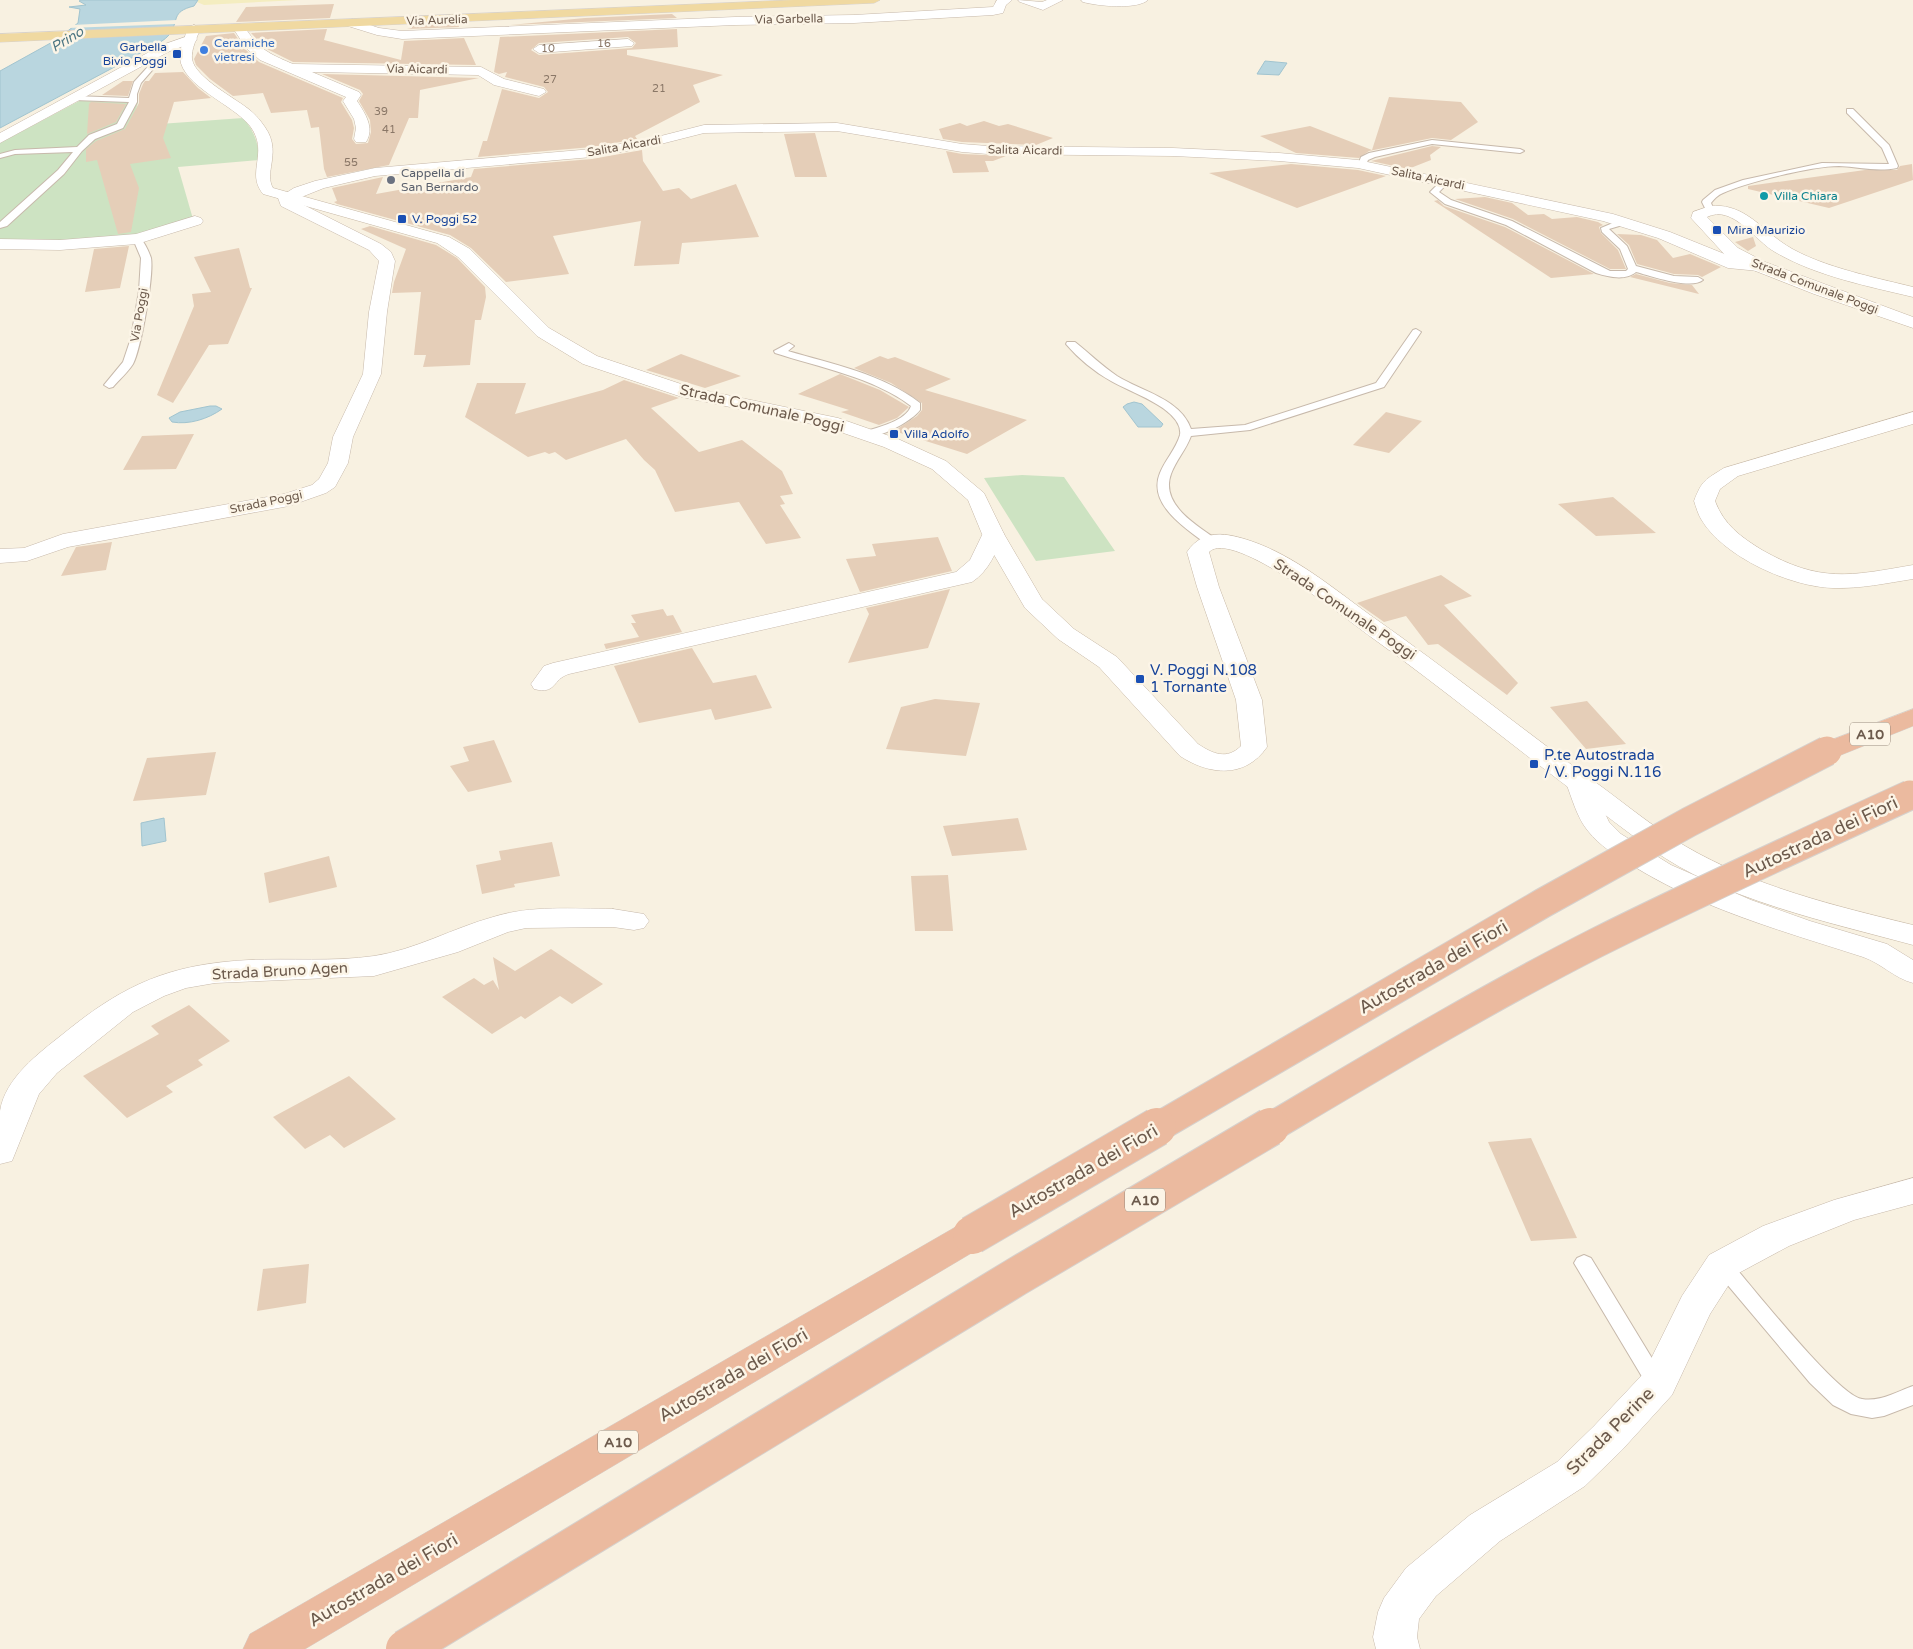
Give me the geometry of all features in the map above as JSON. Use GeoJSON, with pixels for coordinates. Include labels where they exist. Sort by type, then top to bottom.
{"type":"FeatureCollection","features":[{"type":"Feature","properties":{"kind":"highway","name":"Autostrada dei Fiori"},"geometry":{"type":"LineString","coordinates":[[265,1649],[1543,903],[1688,822],[1827,751],[1913,717]]}},
{"type":"Feature","properties":{"kind":"highway","name":"Autostrada dei Fiori"},"geometry":{"type":"LineString","coordinates":[[404,1649],[1016,1277],[1424,1037],[1595,944],[1761,863],[1911,795]]}},
{"type":"Feature","properties":{"kind":"main road","name":"Via Aurelia"},"geometry":{"type":"LineString","coordinates":[[0,38],[177,30],[192,34],[239,28],[874,0]]}},
{"type":"Feature","properties":{"kind":"street","name":"Via Garbella"},"geometry":{"type":"LineString","coordinates":[[352,23],[377,31],[402,35],[734,21],[854,19],[968,13],[997,11],[1000,8],[1000,3],[1006,0]]}},
{"type":"Feature","properties":{"kind":"street"},"geometry":{"type":"LineString","coordinates":[[1024,0],[1043,6],[1057,0]]}},
{"type":"Feature","properties":{"kind":"street"},"geometry":{"type":"LineString","coordinates":[[1087,0],[1103,4],[1142,0]]}},
{"type":"Feature","properties":{"kind":"street","name":"Via Aicardi"},"geometry":{"type":"LineString","coordinates":[[239,28],[257,51],[354,95],[350,101],[358,108],[364,132],[361,139]]}},
{"type":"Feature","properties":{"kind":"street","name":"Via Garbella"},"geometry":{"type":"LineString","coordinates":[[564,28],[600,45]]}},
{"type":"Feature","properties":{"kind":"street"},"geometry":{"type":"LineString","coordinates":[[0,139],[192,34]]}},
{"type":"Feature","properties":{"kind":"street","name":"Strada Comunale Poggi"},"geometry":{"type":"LineString","coordinates":[[192,34],[186,56],[187,65],[209,88],[254,120],[262,133],[267,152],[263,177],[265,188],[273,194],[408,229],[437,238],[453,246],[486,274],[521,312],[543,332],[590,360],[689,393],[804,415],[868,434],[939,465],[977,497],[993,534],[1033,603],[1066,634],[1108,662],[1189,750],[1197,756],[1210,762],[1222,763],[1244,759],[1254,747],[1249,700],[1200,563],[1198,552],[1201,547],[1212,542],[1229,542],[1270,558],[1311,583],[1410,653],[1579,783],[1676,853],[1722,875],[1779,898],[1913,935]]}},
{"type":"Feature","properties":{"kind":"street","name":"Via Garbella"},"geometry":{"type":"LineString","coordinates":[[539,49],[643,43]]}},
{"type":"Feature","properties":{"kind":"street","name":"Via Aicardi"},"geometry":{"type":"LineString","coordinates":[[291,68],[481,71],[499,82],[539,92]]}},
{"type":"Feature","properties":{"kind":"street","name":"Salita Aicardi"},"geometry":{"type":"LineString","coordinates":[[286,198],[299,191],[320,184],[376,172],[592,152],[709,128],[837,128],[962,148],[988,150],[1113,150],[1279,156],[1362,165],[1624,222],[1664,235],[1734,264],[1759,266]]}},
{"type":"Feature","properties":{"kind":"street","name":"Strada Poggi"},"geometry":{"type":"LineString","coordinates":[[0,556],[27,554],[63,541],[289,500],[319,489],[328,483],[341,454],[343,436],[347,426],[369,384],[372,374],[378,312],[387,262],[385,256],[376,247],[287,203],[286,198]]}},
{"type":"Feature","properties":{"kind":"street","name":"Strada Comunale Poggi"},"geometry":{"type":"LineString","coordinates":[[1913,292],[1833,270],[1780,249],[1741,217],[1724,211],[1710,210],[1699,215],[1710,232],[1732,252],[1759,266],[1913,323]]}},
{"type":"Feature","properties":{"kind":"street"},"geometry":{"type":"LineString","coordinates":[[0,244],[60,245],[137,239],[195,221]]}},
{"type":"Feature","properties":{"kind":"street"},"geometry":{"type":"LineString","coordinates":[[1913,418],[1731,472],[1710,484],[1705,497],[1707,509],[1712,519],[1734,543],[1752,555],[1791,574],[1837,582],[1862,581],[1913,572]]}},
{"type":"Feature","properties":{"kind":"street"},"geometry":{"type":"LineString","coordinates":[[543,684],[553,671],[562,668],[964,577],[971,574],[980,564],[993,534]]}},
{"type":"Feature","properties":{"kind":"street"},"geometry":{"type":"LineString","coordinates":[[1579,783],[1588,808],[1611,840],[1661,871],[1689,886],[1741,907],[1800,928],[1876,951],[1913,972]]}},
{"type":"Feature","properties":{"kind":"street","name":"Strada Bruno Agen"},"geometry":{"type":"LineString","coordinates":[[0,1152],[26,1088],[46,1065],[122,1005],[153,988],[181,979],[215,973],[374,966],[447,945],[501,924],[526,918],[613,918],[634,921]]}},
{"type":"Feature","properties":{"kind":"street","name":"Strada Perine"},"geometry":{"type":"LineString","coordinates":[[1398,1649],[1395,1637],[1399,1612],[1421,1582],[1485,1528],[1571,1474],[1608,1438],[1658,1384],[1695,1306],[1722,1265],[1785,1232],[1846,1209],[1913,1191]]}},
{"type":"Feature","properties":{"kind":"lane"},"geometry":{"type":"LineString","coordinates":[[0,225],[4,224],[61,172],[79,149],[92,137],[120,126],[133,100],[133,94],[141,76],[158,60],[152,55]]}},
{"type":"Feature","properties":{"kind":"lane"},"geometry":{"type":"LineString","coordinates":[[74,98],[133,100]]}},
{"type":"Feature","properties":{"kind":"lane"},"geometry":{"type":"LineString","coordinates":[[1710,210],[1706,202],[1711,196],[1746,182],[1827,164],[1875,168],[1894,166],[1895,164],[1886,147],[1850,111]]}},
{"type":"Feature","properties":{"kind":"lane"},"geometry":{"type":"LineString","coordinates":[[1362,165],[1364,159],[1372,155],[1432,142],[1520,151]]}},
{"type":"Feature","properties":{"kind":"lane"},"geometry":{"type":"LineString","coordinates":[[0,156],[16,152],[79,149]]}},
{"type":"Feature","properties":{"kind":"lane"},"geometry":{"type":"LineString","coordinates":[[1444,182],[1434,192],[1448,202],[1509,223],[1599,271],[1619,275],[1628,274],[1633,268]]}},
{"type":"Feature","properties":{"kind":"lane"},"geometry":{"type":"LineString","coordinates":[[1624,222],[1605,228],[1605,230],[1624,248],[1633,268]]}},
{"type":"Feature","properties":{"kind":"lane","name":"Via Poggi"},"geometry":{"type":"LineString","coordinates":[[109,385],[128,363],[136,338],[144,291],[146,258],[137,239]]}},
{"type":"Feature","properties":{"kind":"lane"},"geometry":{"type":"LineString","coordinates":[[1633,268],[1681,280],[1698,280]]}},
{"type":"Feature","properties":{"kind":"lane"},"geometry":{"type":"LineString","coordinates":[[1186,432],[1246,428],[1380,385],[1416,332]]}},
{"type":"Feature","properties":{"kind":"lane"},"geometry":{"type":"LineString","coordinates":[[1071,344],[1112,378],[1161,403],[1176,414],[1185,427],[1186,432],[1184,442],[1164,478],[1166,497],[1187,524],[1212,542]]}},
{"type":"Feature","properties":{"kind":"lane"},"geometry":{"type":"LineString","coordinates":[[789,346],[779,350],[870,380],[902,394],[916,405],[914,413],[908,417],[868,434]]}},
{"type":"Feature","properties":{"kind":"lane"},"geometry":{"type":"LineString","coordinates":[[1584,1263],[1658,1384]]}},
{"type":"Feature","properties":{"kind":"lane"},"geometry":{"type":"LineString","coordinates":[[1722,1265],[1817,1377],[1849,1405],[1870,1411],[1896,1404],[1913,1395]]}},
{"type":"Feature","properties":{"kind":"green space"},"geometry":{"type":"Polygon","coordinates":[[[79,101],[138,102],[132,126],[243,118],[255,138],[259,160],[178,167],[193,219],[158,231],[105,241],[0,242],[0,143],[79,101]]]}},
{"type":"Feature","properties":{"kind":"green space"},"geometry":{"type":"Polygon","coordinates":[[[1022,475],[1064,477],[1115,551],[1036,561],[984,478],[1022,475]]]}},
{"type":"Feature","properties":{"kind":"sand"},"geometry":{"type":"Polygon","coordinates":[[[198,0],[299,0],[204,5],[197,2],[198,0]]]}},
{"type":"Feature","properties":{"kind":"water","name":"Prino"},"geometry":{"type":"Polygon","coordinates":[[[198,0],[194,6],[186,8],[178,14],[169,35],[161,42],[0,128],[0,71],[56,40],[78,23],[80,9],[69,7],[86,5],[79,1],[198,0]]]}},
{"type":"Feature","properties":{"kind":"water"},"geometry":{"type":"Polygon","coordinates":[[[1265,61],[1287,63],[1279,75],[1257,74],[1265,61]]]}},
{"type":"Feature","properties":{"kind":"water"},"geometry":{"type":"Polygon","coordinates":[[[1134,402],[1142,404],[1163,424],[1161,427],[1138,427],[1123,407],[1134,402]]]}},
{"type":"Feature","properties":{"kind":"water"},"geometry":{"type":"Polygon","coordinates":[[[210,406],[222,409],[211,416],[192,422],[172,422],[169,418],[180,412],[210,406]]]}},
{"type":"Feature","properties":{"kind":"water"},"geometry":{"type":"Polygon","coordinates":[[[164,818],[166,841],[142,846],[141,823],[164,818]]]}},
{"type":"Feature","properties":{"kind":"pier"},"geometry":{"type":"Polygon","coordinates":[[[177,20],[176,24],[68,28],[72,25],[177,20]]]}},
{"type":"Feature","properties":{"kind":"building"},"geometry":{"type":"Polygon","coordinates":[[[334,4],[330,18],[236,22],[246,7],[334,4]]]}},
{"type":"Feature","properties":{"kind":"building"},"geometry":{"type":"Polygon","coordinates":[[[672,14],[677,18],[510,25],[585,18],[672,14]]]}},
{"type":"Feature","properties":{"kind":"building"},"geometry":{"type":"Polygon","coordinates":[[[458,23],[459,27],[407,29],[412,28],[412,26],[458,23]]]}},
{"type":"Feature","properties":{"kind":"building"},"geometry":{"type":"Polygon","coordinates":[[[327,29],[324,40],[401,60],[404,41],[464,38],[476,65],[293,62],[265,48],[251,33],[327,29]]]}},
{"type":"Feature","properties":{"kind":"building"},"geometry":{"type":"Polygon","coordinates":[[[677,29],[678,47],[627,50],[627,55],[723,75],[693,85],[700,102],[635,136],[637,139],[592,147],[478,157],[483,141],[487,141],[502,89],[539,98],[548,92],[544,87],[505,77],[507,72],[499,74],[494,72],[500,37],[677,29]],[[628,37],[539,43],[531,50],[539,55],[632,48],[636,43],[628,37]]]}},
{"type":"Feature","properties":{"kind":"building"},"geometry":{"type":"Polygon","coordinates":[[[234,33],[245,49],[259,62],[343,98],[341,102],[352,120],[354,128],[352,139],[356,144],[368,143],[371,132],[370,120],[359,101],[363,94],[360,90],[322,74],[479,78],[420,90],[418,118],[409,118],[389,165],[327,177],[324,169],[319,127],[311,128],[307,110],[271,113],[263,93],[233,96],[210,79],[196,65],[194,59],[206,36],[234,33]]]}},
{"type":"Feature","properties":{"kind":"building"},"geometry":{"type":"Polygon","coordinates":[[[183,72],[198,88],[211,98],[174,102],[163,138],[171,158],[130,164],[139,188],[131,232],[118,234],[97,160],[86,162],[86,149],[96,141],[125,129],[139,103],[139,94],[143,84],[145,81],[149,81],[155,73],[183,72]]]}},
{"type":"Feature","properties":{"kind":"building"},"geometry":{"type":"Polygon","coordinates":[[[123,81],[133,81],[128,96],[102,95],[123,81]]]}},
{"type":"Feature","properties":{"kind":"building"},"geometry":{"type":"Polygon","coordinates":[[[1389,97],[1461,102],[1478,122],[1451,140],[1432,138],[1369,151],[1359,158],[1296,153],[1260,136],[1310,126],[1372,150],[1389,97]]]}},
{"type":"Feature","properties":{"kind":"building"},"geometry":{"type":"Polygon","coordinates":[[[91,102],[126,104],[116,122],[87,134],[89,104],[91,102]]]}},
{"type":"Feature","properties":{"kind":"building"},"geometry":{"type":"Polygon","coordinates":[[[984,121],[999,126],[1008,124],[1053,138],[1036,145],[962,142],[943,139],[939,129],[960,123],[967,126],[984,121]]]}},
{"type":"Feature","properties":{"kind":"building"},"geometry":{"type":"Polygon","coordinates":[[[815,133],[827,177],[795,177],[784,134],[815,133]]]}},
{"type":"Feature","properties":{"kind":"building"},"geometry":{"type":"Polygon","coordinates":[[[1432,146],[1441,147],[1430,155],[1431,160],[1408,169],[1371,161],[1432,146]]]}},
{"type":"Feature","properties":{"kind":"building"},"geometry":{"type":"Polygon","coordinates":[[[642,150],[643,161],[663,191],[679,188],[691,199],[736,184],[759,237],[682,243],[679,264],[634,266],[641,221],[553,236],[569,274],[506,282],[471,248],[450,235],[334,202],[337,201],[332,188],[383,177],[376,194],[471,177],[474,169],[592,159],[642,150]]]}},
{"type":"Feature","properties":{"kind":"building"},"geometry":{"type":"Polygon","coordinates":[[[946,151],[962,154],[1006,156],[993,161],[985,161],[989,172],[953,173],[946,151]]]}},
{"type":"Feature","properties":{"kind":"building"},"geometry":{"type":"Polygon","coordinates":[[[1291,164],[1358,170],[1386,176],[1297,208],[1209,173],[1291,164]]]}},
{"type":"Feature","properties":{"kind":"building"},"geometry":{"type":"Polygon","coordinates":[[[1912,164],[1913,180],[1829,208],[1748,189],[1748,186],[1865,170],[1897,170],[1900,166],[1912,164]]]}},
{"type":"Feature","properties":{"kind":"building"},"geometry":{"type":"Polygon","coordinates":[[[1485,197],[1512,203],[1528,215],[1544,214],[1552,219],[1577,217],[1598,222],[1603,225],[1599,227],[1601,233],[1618,250],[1626,269],[1610,269],[1513,219],[1455,199],[1485,197]]]}},
{"type":"Feature","properties":{"kind":"building"},"geometry":{"type":"Polygon","coordinates":[[[1438,200],[1444,206],[1505,227],[1594,274],[1551,278],[1434,201],[1438,200]]]}},
{"type":"Feature","properties":{"kind":"building"},"geometry":{"type":"Polygon","coordinates":[[[370,226],[436,245],[457,258],[485,287],[486,297],[481,320],[475,320],[470,365],[423,367],[426,355],[414,355],[421,292],[392,293],[406,249],[361,229],[370,226]]]}},
{"type":"Feature","properties":{"kind":"building"},"geometry":{"type":"Polygon","coordinates":[[[1617,234],[1641,235],[1657,240],[1673,258],[1690,254],[1721,267],[1702,277],[1698,275],[1674,274],[1637,264],[1629,245],[1617,234]]]}},
{"type":"Feature","properties":{"kind":"building"},"geometry":{"type":"Polygon","coordinates":[[[1753,237],[1756,246],[1748,251],[1735,242],[1753,237]]]}},
{"type":"Feature","properties":{"kind":"building"},"geometry":{"type":"Polygon","coordinates":[[[129,246],[120,288],[85,292],[94,249],[129,246]]]}},
{"type":"Feature","properties":{"kind":"building"},"geometry":{"type":"Polygon","coordinates":[[[239,248],[250,288],[252,288],[228,344],[209,345],[173,403],[157,395],[194,306],[192,294],[211,292],[194,257],[239,248]]]}},
{"type":"Feature","properties":{"kind":"building"},"geometry":{"type":"Polygon","coordinates":[[[1636,274],[1670,283],[1692,285],[1699,294],[1630,277],[1636,274]]]}},
{"type":"Feature","properties":{"kind":"building"},"geometry":{"type":"Polygon","coordinates":[[[681,354],[741,376],[705,388],[646,370],[681,354]]]}},
{"type":"Feature","properties":{"kind":"building"},"geometry":{"type":"Polygon","coordinates":[[[880,356],[888,359],[895,357],[951,379],[925,390],[1027,420],[967,454],[894,431],[917,416],[922,410],[922,403],[891,383],[854,368],[880,356]]]}},
{"type":"Feature","properties":{"kind":"building"},"geometry":{"type":"Polygon","coordinates":[[[840,374],[880,390],[909,407],[897,418],[879,425],[841,412],[849,410],[798,394],[840,374]]]}},
{"type":"Feature","properties":{"kind":"building"},"geometry":{"type":"Polygon","coordinates":[[[624,380],[679,398],[651,408],[699,452],[742,440],[782,471],[793,494],[780,496],[785,504],[780,505],[801,538],[766,544],[739,502],[675,512],[655,470],[626,439],[566,460],[555,452],[549,454],[545,452],[528,457],[465,417],[477,383],[526,383],[515,414],[603,390],[624,380]]]}},
{"type":"Feature","properties":{"kind":"building"},"geometry":{"type":"Polygon","coordinates":[[[1386,412],[1422,421],[1389,453],[1353,445],[1386,412]]]}},
{"type":"Feature","properties":{"kind":"building"},"geometry":{"type":"Polygon","coordinates":[[[194,434],[176,469],[123,470],[142,436],[194,434]]]}},
{"type":"Feature","properties":{"kind":"building"},"geometry":{"type":"Polygon","coordinates":[[[1613,497],[1656,533],[1596,536],[1558,504],[1613,497]]]}},
{"type":"Feature","properties":{"kind":"building"},"geometry":{"type":"Polygon","coordinates":[[[938,537],[952,571],[860,592],[846,559],[876,556],[872,544],[938,537]]]}},
{"type":"Feature","properties":{"kind":"building"},"geometry":{"type":"Polygon","coordinates":[[[112,542],[106,570],[61,576],[76,547],[112,542]]]}},
{"type":"Feature","properties":{"kind":"building"},"geometry":{"type":"Polygon","coordinates":[[[1441,575],[1472,596],[1444,605],[1518,683],[1507,695],[1438,644],[1428,645],[1406,616],[1384,622],[1357,603],[1441,575]]]}},
{"type":"Feature","properties":{"kind":"building"},"geometry":{"type":"Polygon","coordinates":[[[950,589],[928,648],[848,663],[869,614],[866,608],[950,589]]]}},
{"type":"Feature","properties":{"kind":"building"},"geometry":{"type":"Polygon","coordinates":[[[663,609],[667,616],[673,615],[682,632],[606,649],[604,644],[639,637],[631,623],[636,623],[631,615],[663,609]]]}},
{"type":"Feature","properties":{"kind":"building"},"geometry":{"type":"Polygon","coordinates":[[[692,648],[713,683],[756,675],[772,708],[715,720],[711,709],[639,723],[614,666],[692,648]]]}},
{"type":"Feature","properties":{"kind":"building"},"geometry":{"type":"Polygon","coordinates":[[[935,699],[980,703],[966,756],[886,749],[901,707],[935,699]]]}},
{"type":"Feature","properties":{"kind":"building"},"geometry":{"type":"Polygon","coordinates":[[[1587,701],[1626,744],[1586,749],[1550,707],[1587,701]]]}},
{"type":"Feature","properties":{"kind":"building"},"geometry":{"type":"Polygon","coordinates":[[[494,740],[512,782],[468,792],[450,766],[469,761],[463,747],[494,740]]]}},
{"type":"Feature","properties":{"kind":"building"},"geometry":{"type":"Polygon","coordinates":[[[216,752],[206,795],[133,801],[147,758],[216,752]]]}},
{"type":"Feature","properties":{"kind":"building"},"geometry":{"type":"Polygon","coordinates":[[[1018,818],[1027,850],[952,856],[943,826],[1018,818]]]}},
{"type":"Feature","properties":{"kind":"building"},"geometry":{"type":"Polygon","coordinates":[[[552,842],[560,876],[514,884],[515,887],[482,894],[476,865],[501,860],[499,851],[552,842]]]}},
{"type":"Feature","properties":{"kind":"building"},"geometry":{"type":"Polygon","coordinates":[[[329,856],[337,887],[269,903],[264,873],[329,856]]]}},
{"type":"Feature","properties":{"kind":"building"},"geometry":{"type":"Polygon","coordinates":[[[948,875],[953,931],[915,931],[911,876],[948,875]]]}},
{"type":"Feature","properties":{"kind":"building"},"geometry":{"type":"Polygon","coordinates":[[[551,949],[603,984],[572,1004],[560,996],[525,1019],[521,1016],[492,1034],[442,997],[474,978],[484,985],[493,980],[499,990],[493,957],[515,971],[551,949]]]}},
{"type":"Feature","properties":{"kind":"building"},"geometry":{"type":"Polygon","coordinates":[[[189,1005],[230,1041],[198,1060],[203,1065],[166,1086],[173,1092],[127,1118],[83,1076],[159,1034],[151,1026],[189,1005]]]}},
{"type":"Feature","properties":{"kind":"building"},"geometry":{"type":"Polygon","coordinates":[[[349,1076],[396,1119],[344,1148],[330,1135],[305,1149],[273,1117],[349,1076]]]}},
{"type":"Feature","properties":{"kind":"building"},"geometry":{"type":"Polygon","coordinates":[[[1531,1138],[1577,1238],[1531,1241],[1488,1142],[1531,1138]]]}},
{"type":"Feature","properties":{"kind":"building"},"geometry":{"type":"Polygon","coordinates":[[[309,1264],[306,1303],[257,1311],[263,1269],[309,1264]]]}},
{"type":"Feature","properties":{"kind":"place","name":"Ceramiche vietresi"},"geometry":{"type":"Point","coordinates":[204,50]}},
{"type":"Feature","properties":{"kind":"place","name":"Garbella Bivio Poggi"},"geometry":{"type":"Point","coordinates":[177,54]}},
{"type":"Feature","properties":{"kind":"place","name":"Cappella di San Bernardo"},"geometry":{"type":"Point","coordinates":[391,180]}},
{"type":"Feature","properties":{"kind":"place","name":"Villa Chiara"},"geometry":{"type":"Point","coordinates":[1764,196]}},
{"type":"Feature","properties":{"kind":"place","name":"V. Poggi 52"},"geometry":{"type":"Point","coordinates":[402,219]}},
{"type":"Feature","properties":{"kind":"place","name":"Mira Maurizio"},"geometry":{"type":"Point","coordinates":[1717,230]}},
{"type":"Feature","properties":{"kind":"place","name":"Villa Adolfo"},"geometry":{"type":"Point","coordinates":[894,434]}},
{"type":"Feature","properties":{"kind":"place","name":"V. Poggi N.108 1 Tornante"},"geometry":{"type":"Point","coordinates":[1140,679]}},
{"type":"Feature","properties":{"kind":"place","name":"P.te Autostrada / V. Poggi N.116"},"geometry":{"type":"Point","coordinates":[1534,764]}}]}
